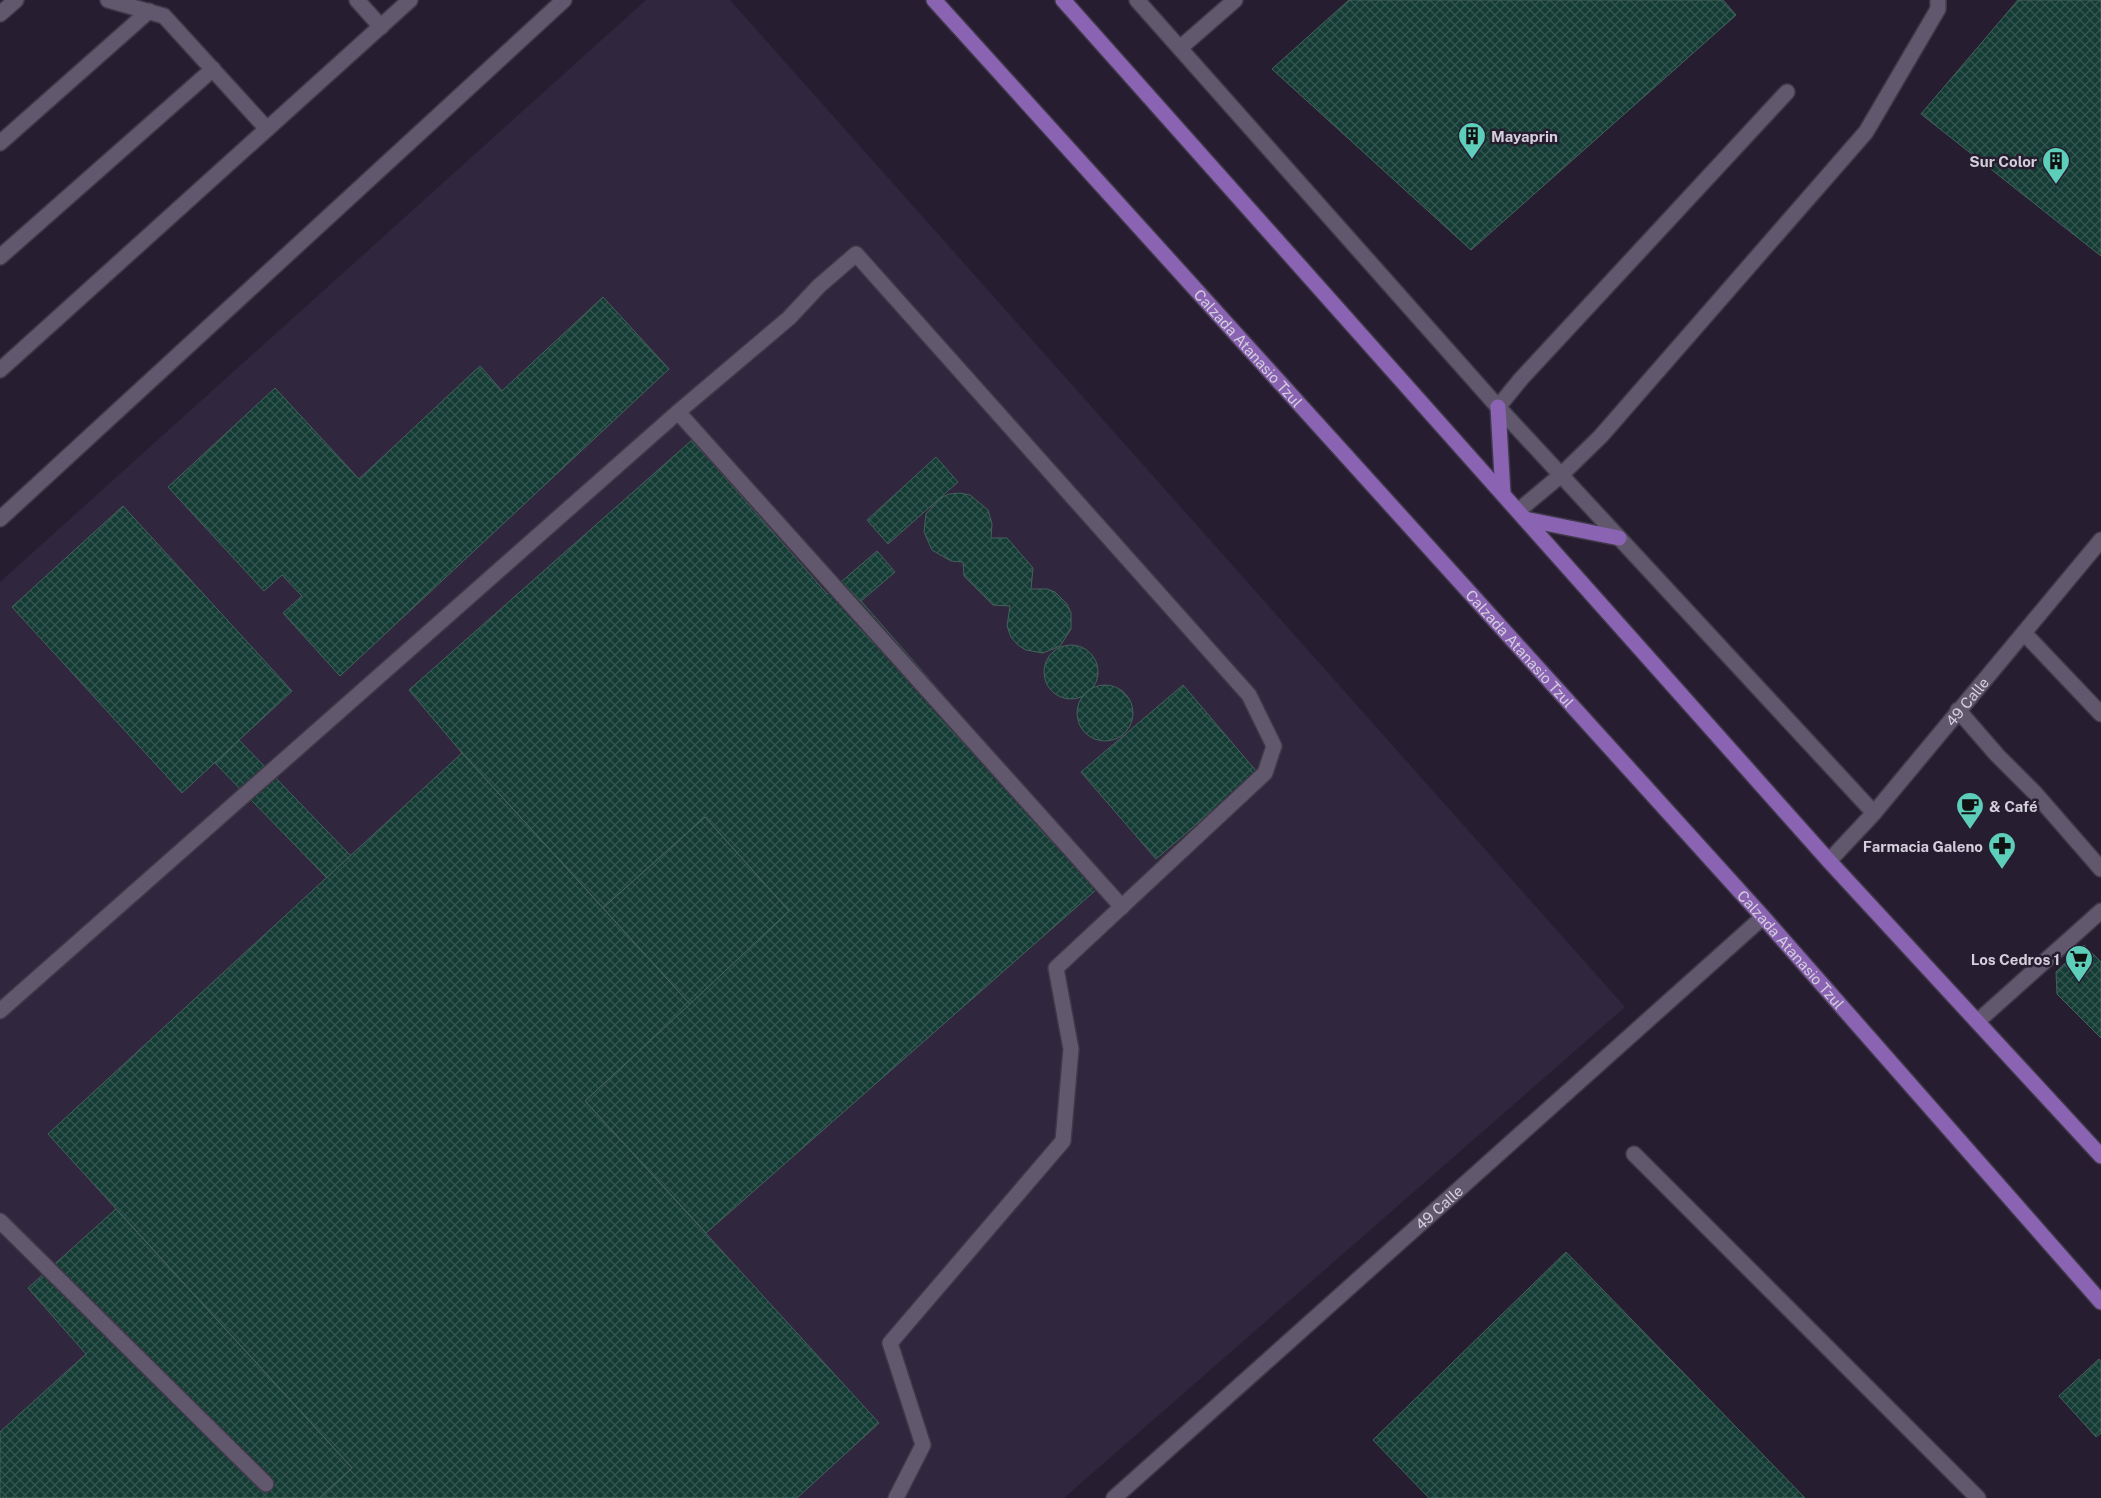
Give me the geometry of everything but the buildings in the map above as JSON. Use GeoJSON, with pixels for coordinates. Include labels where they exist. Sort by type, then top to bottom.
{"type":"FeatureCollection","features":[{"type":"Feature","properties":{"kind":"main road","name":"Calzada Atanasio Tzul"},"geometry":{"type":"LineString","coordinates":[[934,0],[1763,916],[2101,1302]]}},
{"type":"Feature","properties":{"kind":"main road"},"geometry":{"type":"LineString","coordinates":[[1063,0],[1829,860],[2101,1156]]}},
{"type":"Feature","properties":{"kind":"main road"},"geometry":{"type":"LineString","coordinates":[[1498,406],[1503,494]]}},
{"type":"Feature","properties":{"kind":"main road"},"geometry":{"type":"LineString","coordinates":[[1522,515],[1620,538]]}},
{"type":"Feature","properties":{"kind":"street"},"geometry":{"type":"LineString","coordinates":[[0,14],[16,0]]}},
{"type":"Feature","properties":{"kind":"street"},"geometry":{"type":"LineString","coordinates":[[108,0],[164,16],[267,129]]}},
{"type":"Feature","properties":{"kind":"street"},"geometry":{"type":"LineString","coordinates":[[357,0],[381,27]]}},
{"type":"Feature","properties":{"kind":"street"},"geometry":{"type":"LineString","coordinates":[[0,370],[410,0]]}},
{"type":"Feature","properties":{"kind":"street"},"geometry":{"type":"LineString","coordinates":[[0,519],[564,0]]}},
{"type":"Feature","properties":{"kind":"street"},"geometry":{"type":"LineString","coordinates":[[1137,0],[1498,406],[1874,813]]}},
{"type":"Feature","properties":{"kind":"street"},"geometry":{"type":"LineString","coordinates":[[1180,48],[1235,0]]}},
{"type":"Feature","properties":{"kind":"street"},"geometry":{"type":"LineString","coordinates":[[1522,515],[1601,436],[1866,132],[1938,8],[1938,0]]}},
{"type":"Feature","properties":{"kind":"street"},"geometry":{"type":"LineString","coordinates":[[0,143],[149,12]]}},
{"type":"Feature","properties":{"kind":"street"},"geometry":{"type":"LineString","coordinates":[[0,258],[212,69]]}},
{"type":"Feature","properties":{"kind":"street"},"geometry":{"type":"LineString","coordinates":[[1498,406],[1787,92]]}},
{"type":"Feature","properties":{"kind":"street"},"geometry":{"type":"LineString","coordinates":[[0,1011],[678,412],[789,318],[819,286],[856,254],[1249,696],[1274,746],[1265,772],[1056,968],[1071,1049],[1063,1141],[890,1343],[923,1445],[896,1498]]}},
{"type":"Feature","properties":{"kind":"street"},"geometry":{"type":"LineString","coordinates":[[678,412],[1122,907]]}},
{"type":"Feature","properties":{"kind":"street","name":"49 Calle"},"geometry":{"type":"LineString","coordinates":[[1829,860],[1874,813],[2101,540]]}},
{"type":"Feature","properties":{"kind":"street"},"geometry":{"type":"LineString","coordinates":[[2024,633],[2101,714]]}},
{"type":"Feature","properties":{"kind":"street"},"geometry":{"type":"LineString","coordinates":[[1958,710],[1997,755],[2034,792],[2101,869]]}},
{"type":"Feature","properties":{"kind":"street"},"geometry":{"type":"LineString","coordinates":[[1978,1021],[2101,911]]}},
{"type":"Feature","properties":{"kind":"street","name":"49 Calle"},"geometry":{"type":"LineString","coordinates":[[1114,1498],[1763,916]]}},
{"type":"Feature","properties":{"kind":"street"},"geometry":{"type":"LineString","coordinates":[[1634,1154],[1978,1498]]}},
{"type":"Feature","properties":{"kind":"street"},"geometry":{"type":"LineString","coordinates":[[0,1221],[5,1237],[266,1484]]}},
{"type":"Feature","properties":{"kind":"shaded area"},"geometry":{"type":"Polygon","coordinates":[[[646,0],[730,0],[1625,1007],[1064,1498],[0,1498],[0,582],[646,0]]]}},
{"type":"Feature","properties":{"kind":"place","name":"Mayaprin"},"geometry":{"type":"Point","coordinates":[1472,160]}},
{"type":"Feature","properties":{"kind":"place","name":"Sur Color"},"geometry":{"type":"Point","coordinates":[2056,185]}},
{"type":"Feature","properties":{"kind":"place","name":"& Café"},"geometry":{"type":"Point","coordinates":[1970,830]}},
{"type":"Feature","properties":{"kind":"place","name":"Farmacia Galeno"},"geometry":{"type":"Point","coordinates":[2002,870]}},
{"type":"Feature","properties":{"kind":"place","name":"Los Cedros 1"},"geometry":{"type":"Point","coordinates":[2079,983]}}]}
